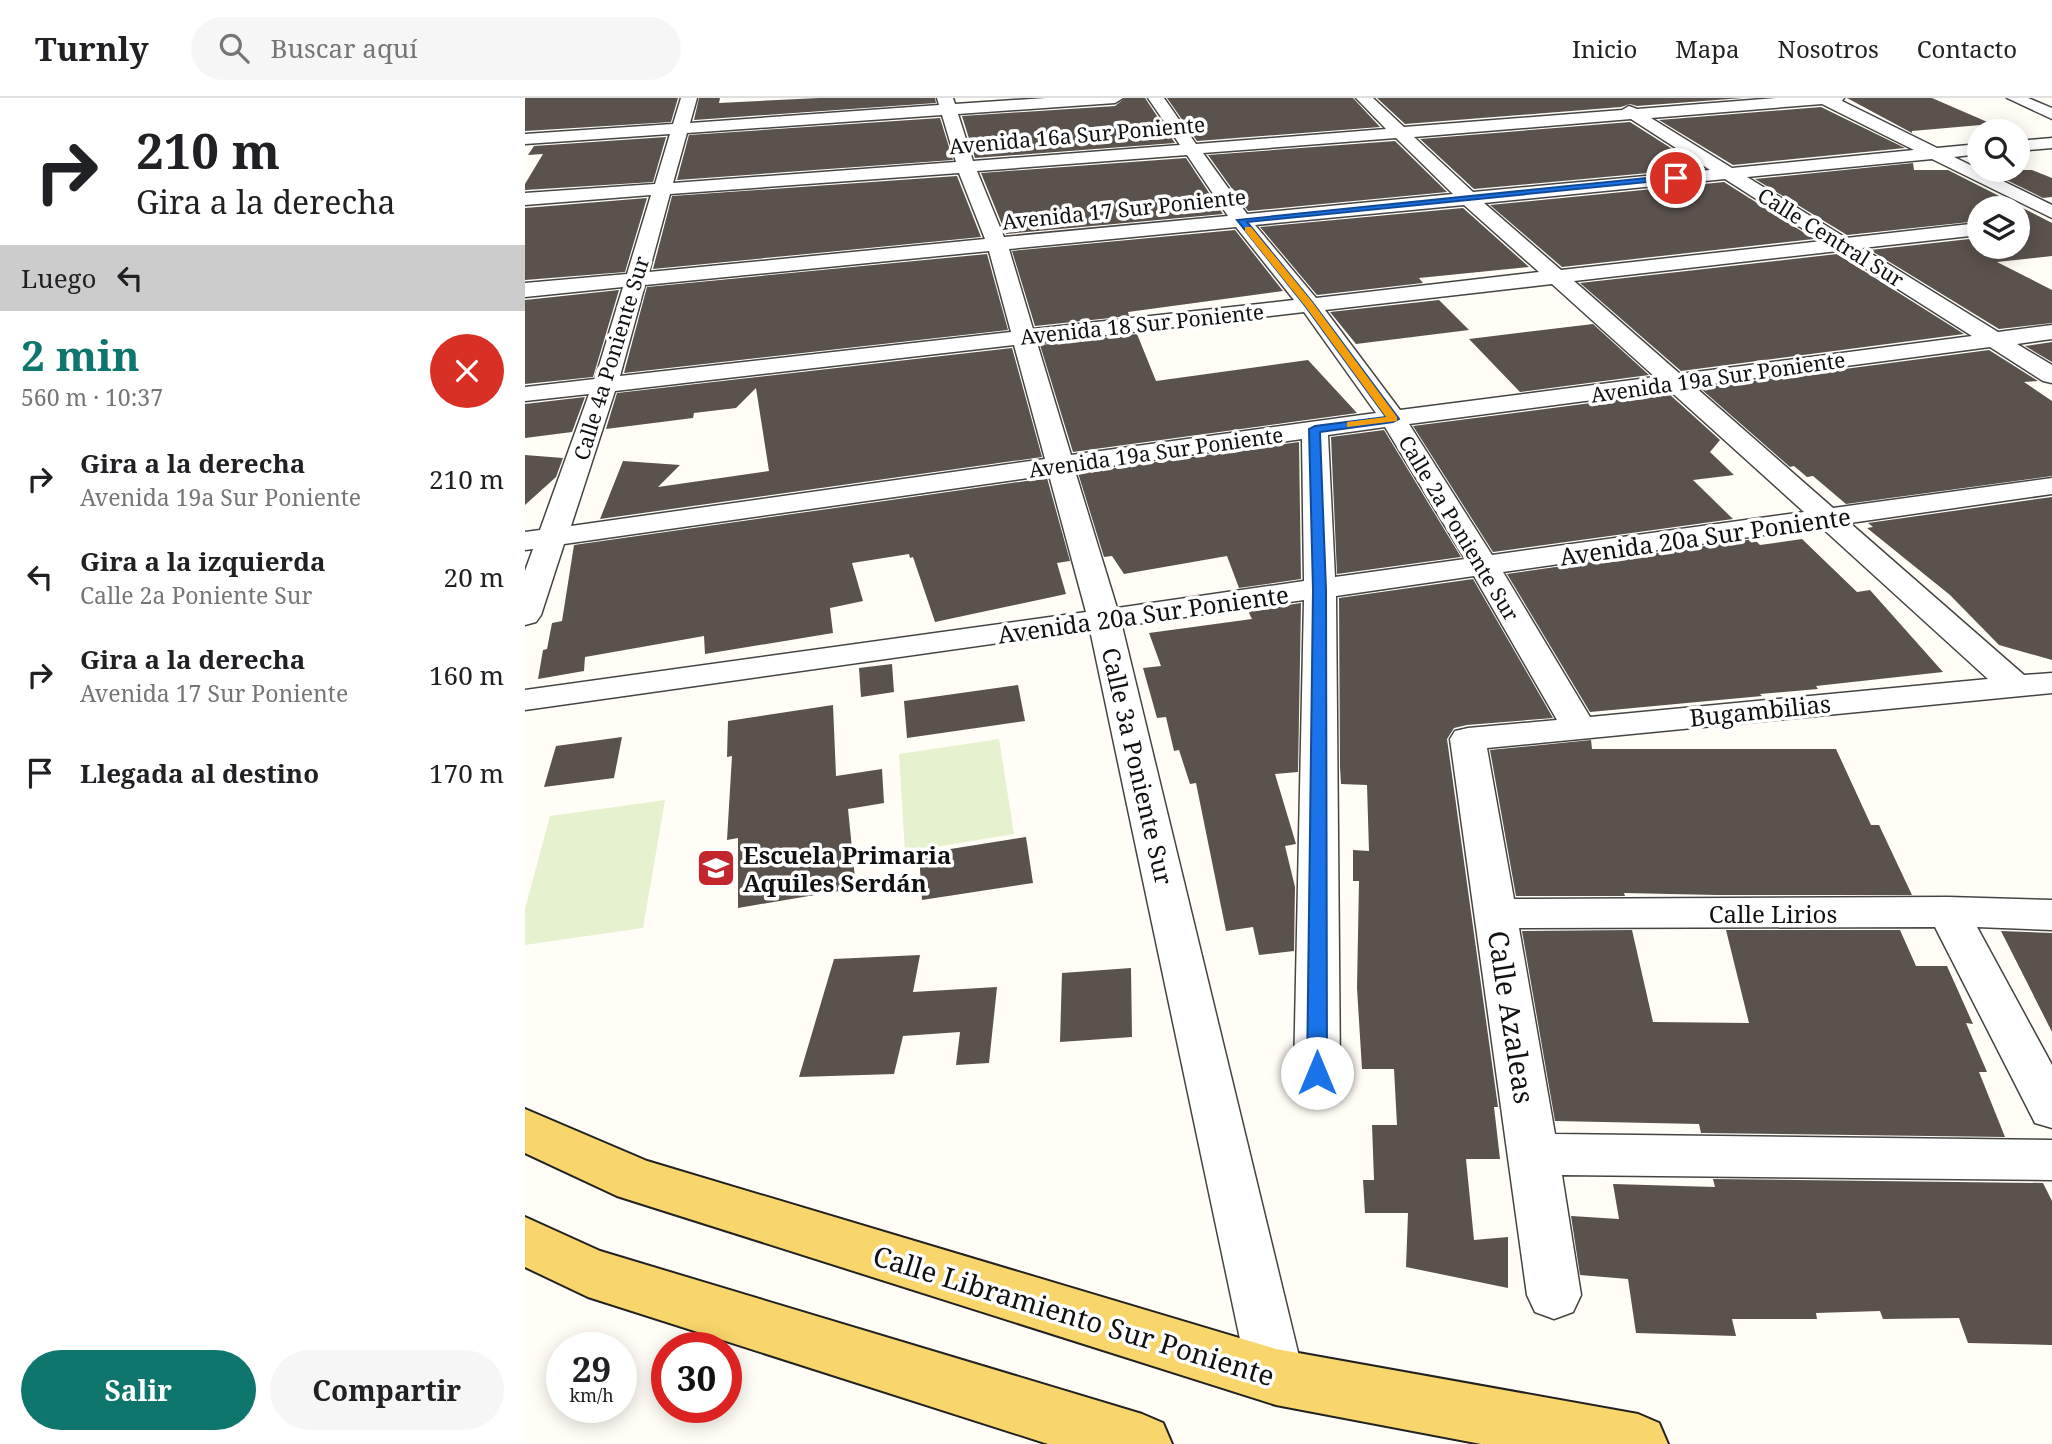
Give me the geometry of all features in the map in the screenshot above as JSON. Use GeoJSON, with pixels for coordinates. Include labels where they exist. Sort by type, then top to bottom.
{"type":"FeatureCollection","features":[{"type":"Feature","properties":{"kind":"main road","name":"Calle Libramiento Sur Poniente"},"geometry":{"type":"LineString","coordinates":[[525,1130],[635,1180],[1276,1377],[1638,1444]]}},
{"type":"Feature","properties":{"kind":"main road"},"geometry":{"type":"LineString","coordinates":[[525,1241],[588,1272],[1142,1444]]}},
{"type":"Feature","properties":{"kind":"street","name":"Calle 4a Poniente Sur"},"geometry":{"type":"LineString","coordinates":[[525,615],[605,385],[689,98]]}},
{"type":"Feature","properties":{"kind":"street"},"geometry":{"type":"LineString","coordinates":[[525,139],[680,129],[947,104],[1115,98]]}},
{"type":"Feature","properties":{"kind":"street","name":"Calle 2a Poniente Sur"},"geometry":{"type":"LineString","coordinates":[[1156,98],[1241,220],[1310,305],[1393,419],[1579,728]]}},
{"type":"Feature","properties":{"kind":"street"},"geometry":{"type":"LineString","coordinates":[[1364,98],[1468,198],[2015,685]]}},
{"type":"Feature","properties":{"kind":"street","name":"Calle Central Sur"},"geometry":{"type":"LineString","coordinates":[[1609,98],[2052,376]]}},
{"type":"Feature","properties":{"kind":"street"},"geometry":{"type":"LineString","coordinates":[[1824,98],[2052,212]]}},
{"type":"Feature","properties":{"kind":"street","name":"Avenida 16a Sur Poniente"},"geometry":{"type":"LineString","coordinates":[[525,199],[1836,98]]}},
{"type":"Feature","properties":{"kind":"street"},"geometry":{"type":"LineString","coordinates":[[2015,98],[2052,114]]}},
{"type":"Feature","properties":{"kind":"street","name":"Calle 3a Poniente Sur"},"geometry":{"type":"LineString","coordinates":[[947,104],[966,167],[997,244],[1104,619],[1276,1377]]}},
{"type":"Feature","properties":{"kind":"street"},"geometry":{"type":"LineString","coordinates":[[2030,145],[2052,143]]}},
{"type":"Feature","properties":{"kind":"street","name":"Avenida 17 Sur Poniente"},"geometry":{"type":"LineString","coordinates":[[525,290],[1967,150]]}},
{"type":"Feature","properties":{"kind":"street"},"geometry":{"type":"LineString","coordinates":[[2030,223],[2052,221]]}},
{"type":"Feature","properties":{"kind":"street","name":"Avenida 18 Sur Poniente"},"geometry":{"type":"LineString","coordinates":[[525,394],[1967,230]]}},
{"type":"Feature","properties":{"kind":"street","name":"Avenida 19a Sur Poniente"},"geometry":{"type":"LineString","coordinates":[[525,541],[1315,429],[1676,384],[2052,332]]}},
{"type":"Feature","properties":{"kind":"street"},"geometry":{"type":"LineString","coordinates":[[1315,429],[1320,590],[1317,1073]]}},
{"type":"Feature","properties":{"kind":"street","name":"Avenida 20a Sur Poniente"},"geometry":{"type":"LineString","coordinates":[[525,700],[1485,568],[2052,486]]}},
{"type":"Feature","properties":{"kind":"street","name":"Bugambilias"},"geometry":{"type":"LineString","coordinates":[[1468,739],[2052,682]]}},
{"type":"Feature","properties":{"kind":"street","name":"Calle Azaleas"},"geometry":{"type":"LineString","coordinates":[[1468,739],[1554,1295]]}},
{"type":"Feature","properties":{"kind":"street"},"geometry":{"type":"LineString","coordinates":[[1948,912],[2052,1109]]}},
{"type":"Feature","properties":{"kind":"street","name":"Calle Lirios"},"geometry":{"type":"LineString","coordinates":[[1495,914],[1948,912],[2052,915]]}},
{"type":"Feature","properties":{"kind":"street"},"geometry":{"type":"LineString","coordinates":[[1534,1154],[2052,1160]]}},
{"type":"Feature","properties":{"kind":"green space"},"geometry":{"type":"Polygon","coordinates":[[[999,739],[1014,834],[905,852],[899,754],[999,739]]]}},
{"type":"Feature","properties":{"kind":"green space"},"geometry":{"type":"Polygon","coordinates":[[[665,800],[643,928],[525,945],[525,909],[550,816],[665,800]]]}},
{"type":"Feature","properties":{"kind":"building"},"geometry":{"type":"Polygon","coordinates":[[[525,98],[678,98],[671,122],[525,131],[525,98]]]}},
{"type":"Feature","properties":{"kind":"building"},"geometry":{"type":"Polygon","coordinates":[[[699,98],[720,98],[719,103],[819,98],[935,98],[936,103],[694,120],[699,98]]]}},
{"type":"Feature","properties":{"kind":"building"},"geometry":{"type":"Polygon","coordinates":[[[1125,98],[1145,98],[1175,143],[975,158],[962,116],[1115,106],[1125,98]]]}},
{"type":"Feature","properties":{"kind":"building"},"geometry":{"type":"Polygon","coordinates":[[[1167,98],[1353,98],[1380,127],[1197,141],[1167,98]]]}},
{"type":"Feature","properties":{"kind":"building"},"geometry":{"type":"Polygon","coordinates":[[[1377,98],[1743,98],[1637,106],[1630,104],[1621,107],[1405,124],[1377,98]]]}},
{"type":"Feature","properties":{"kind":"building"},"geometry":{"type":"Polygon","coordinates":[[[1847,98],[1932,98],[1980,119],[1967,119],[1967,126],[1912,133],[1847,98]]]}},
{"type":"Feature","properties":{"kind":"building"},"geometry":{"type":"Polygon","coordinates":[[[1821,107],[1905,148],[1733,165],[1659,120],[1821,107]]]}},
{"type":"Feature","properties":{"kind":"building"},"geometry":{"type":"Polygon","coordinates":[[[940,118],[953,160],[677,180],[689,135],[940,118]]]}},
{"type":"Feature","properties":{"kind":"building"},"geometry":{"type":"Polygon","coordinates":[[[1630,122],[1702,168],[1474,189],[1420,139],[1630,122]]]}},
{"type":"Feature","properties":{"kind":"building"},"geometry":{"type":"Polygon","coordinates":[[[666,137],[653,182],[525,190],[525,184],[543,154],[528,155],[534,146],[666,137]]]}},
{"type":"Feature","properties":{"kind":"building"},"geometry":{"type":"Polygon","coordinates":[[[1395,141],[1447,192],[1248,211],[1208,155],[1395,141]]]}},
{"type":"Feature","properties":{"kind":"building"},"geometry":{"type":"Polygon","coordinates":[[[1186,158],[1223,214],[1006,234],[981,173],[1186,158]]]}},
{"type":"Feature","properties":{"kind":"building"},"geometry":{"type":"Polygon","coordinates":[[[1913,163],[1914,170],[1948,170],[1999,196],[1967,196],[1967,222],[1847,235],[1755,179],[1913,163]]]}},
{"type":"Feature","properties":{"kind":"building"},"geometry":{"type":"Polygon","coordinates":[[[2030,170],[2052,178],[2052,197],[2043,198],[2010,182],[2030,182],[2030,170]]]}},
{"type":"Feature","properties":{"kind":"building"},"geometry":{"type":"Polygon","coordinates":[[[957,176],[981,237],[653,269],[672,196],[957,176]]]}},
{"type":"Feature","properties":{"kind":"building"},"geometry":{"type":"Polygon","coordinates":[[[1724,182],[1814,239],[1562,267],[1490,205],[1724,182]]]}},
{"type":"Feature","properties":{"kind":"building"},"geometry":{"type":"Polygon","coordinates":[[[647,198],[625,272],[525,280],[525,208],[647,198]]]}},
{"type":"Feature","properties":{"kind":"building"},"geometry":{"type":"Polygon","coordinates":[[[1463,208],[1529,267],[1419,278],[1423,283],[1317,295],[1260,227],[1463,208]]]}},
{"type":"Feature","properties":{"kind":"building"},"geometry":{"type":"Polygon","coordinates":[[[2030,212],[2052,223],[2052,256],[2030,258],[2030,212]]]}},
{"type":"Feature","properties":{"kind":"building"},"geometry":{"type":"Polygon","coordinates":[[[1235,230],[1283,291],[1128,312],[1129,316],[1035,326],[1012,251],[1235,230]]]}},
{"type":"Feature","properties":{"kind":"building"},"geometry":{"type":"Polygon","coordinates":[[[1967,239],[1967,259],[2024,259],[1997,262],[2052,290],[2052,323],[1999,329],[1870,250],[1967,239]]]}},
{"type":"Feature","properties":{"kind":"building"},"geometry":{"type":"Polygon","coordinates":[[[987,254],[1008,330],[624,373],[647,287],[987,254]]]}},
{"type":"Feature","properties":{"kind":"building"},"geometry":{"type":"Polygon","coordinates":[[[1837,254],[1964,334],[1681,371],[1580,283],[1837,254]]]}},
{"type":"Feature","properties":{"kind":"building"},"geometry":{"type":"Polygon","coordinates":[[[619,290],[593,377],[525,384],[525,300],[619,290]]]}},
{"type":"Feature","properties":{"kind":"building"},"geometry":{"type":"Polygon","coordinates":[[[1439,300],[1469,330],[1356,344],[1330,312],[1439,300]]]}},
{"type":"Feature","properties":{"kind":"building"},"geometry":{"type":"Polygon","coordinates":[[[1593,324],[1649,375],[1520,392],[1469,339],[1593,324]]]}},
{"type":"Feature","properties":{"kind":"building"},"geometry":{"type":"Polygon","coordinates":[[[1137,334],[1156,381],[1308,360],[1357,413],[1073,452],[1040,345],[1137,334]]]}},
{"type":"Feature","properties":{"kind":"building"},"geometry":{"type":"Polygon","coordinates":[[[2052,342],[2052,362],[2025,346],[2052,342]]]}},
{"type":"Feature","properties":{"kind":"building"},"geometry":{"type":"Polygon","coordinates":[[[1012,348],[1042,457],[600,519],[623,461],[680,465],[658,487],[769,471],[756,388],[736,408],[694,413],[693,418],[606,429],[617,393],[1012,348]]]}},
{"type":"Feature","properties":{"kind":"building"},"geometry":{"type":"Polygon","coordinates":[[[1989,350],[2038,381],[2024,382],[2052,401],[2052,476],[1846,504],[1813,476],[1807,477],[1794,466],[1790,467],[1700,388],[1989,350]]]}},
{"type":"Feature","properties":{"kind":"building"},"geometry":{"type":"Polygon","coordinates":[[[1668,393],[1720,440],[1710,452],[1734,475],[1693,480],[1733,519],[1493,552],[1413,426],[1668,393]]]}},
{"type":"Feature","properties":{"kind":"building"},"geometry":{"type":"Polygon","coordinates":[[[585,397],[572,432],[525,438],[525,404],[585,397]]]}},
{"type":"Feature","properties":{"kind":"building"},"geometry":{"type":"Polygon","coordinates":[[[1384,430],[1461,557],[1337,574],[1331,437],[1384,430]]]}},
{"type":"Feature","properties":{"kind":"building"},"geometry":{"type":"Polygon","coordinates":[[[1299,442],[1301,579],[1239,588],[1227,556],[1124,574],[1112,556],[1104,557],[1078,473],[1299,442]]]}},
{"type":"Feature","properties":{"kind":"building"},"geometry":{"type":"Polygon","coordinates":[[[525,455],[563,458],[556,477],[525,505],[525,455]]]}},
{"type":"Feature","properties":{"kind":"building"},"geometry":{"type":"Polygon","coordinates":[[[1047,478],[1070,561],[1057,563],[1066,594],[935,622],[913,557],[910,558],[909,554],[852,563],[863,601],[830,608],[833,633],[705,654],[704,636],[585,657],[584,671],[538,679],[543,650],[547,649],[552,623],[562,621],[574,545],[1047,478]]]}},
{"type":"Feature","properties":{"kind":"building"},"geometry":{"type":"Polygon","coordinates":[[[2052,497],[2052,660],[1999,645],[1950,595],[1867,528],[1873,527],[1868,523],[2052,497]]]}},
{"type":"Feature","properties":{"kind":"building"},"geometry":{"type":"Polygon","coordinates":[[[1754,539],[1760,545],[1802,539],[1857,592],[1870,590],[1943,672],[1760,694],[1762,696],[1590,712],[1507,574],[1754,539]]]}},
{"type":"Feature","properties":{"kind":"building"},"geometry":{"type":"Polygon","coordinates":[[[1473,579],[1553,718],[1467,725],[1454,728],[1447,739],[1498,1107],[1494,1107],[1500,1159],[1466,1159],[1474,1240],[1508,1237],[1508,1288],[1406,1267],[1408,1213],[1365,1213],[1363,1180],[1374,1180],[1372,1125],[1397,1125],[1394,1069],[1362,1069],[1357,988],[1359,881],[1353,881],[1353,850],[1369,851],[1367,785],[1341,784],[1340,767],[1339,598],[1473,579]]]}},
{"type":"Feature","properties":{"kind":"building"},"geometry":{"type":"Polygon","coordinates":[[[1301,603],[1298,772],[1275,774],[1296,844],[1285,846],[1295,887],[1294,951],[1259,955],[1253,927],[1226,931],[1196,783],[1190,784],[1179,750],[1174,751],[1166,717],[1157,718],[1143,668],[1161,666],[1149,633],[1252,619],[1248,611],[1301,603]]]}},
{"type":"Feature","properties":{"kind":"building"},"geometry":{"type":"Polygon","coordinates":[[[892,664],[894,692],[861,697],[859,668],[892,664]]]}},
{"type":"Feature","properties":{"kind":"building"},"geometry":{"type":"Polygon","coordinates":[[[1018,685],[1025,721],[907,738],[904,701],[1018,685]]]}},
{"type":"Feature","properties":{"kind":"building"},"geometry":{"type":"Polygon","coordinates":[[[833,705],[836,776],[882,769],[884,803],[848,809],[856,888],[738,908],[738,838],[727,840],[732,756],[727,757],[728,721],[833,705]]]}},
{"type":"Feature","properties":{"kind":"building"},"geometry":{"type":"Polygon","coordinates":[[[622,737],[614,778],[544,787],[556,746],[622,737]]]}},
{"type":"Feature","properties":{"kind":"building"},"geometry":{"type":"Polygon","coordinates":[[[1591,740],[1592,749],[1836,749],[1871,825],[1879,825],[1912,895],[1624,893],[1625,896],[1516,896],[1490,750],[1591,740]]]}},
{"type":"Feature","properties":{"kind":"building"},"geometry":{"type":"Polygon","coordinates":[[[1026,837],[1033,883],[922,900],[919,854],[1026,837]]]}},
{"type":"Feature","properties":{"kind":"building"},"geometry":{"type":"Polygon","coordinates":[[[1632,930],[1653,1022],[1749,1023],[1726,930],[1900,930],[1916,966],[1947,966],[1973,1024],[1966,1023],[1987,1072],[1979,1072],[2005,1137],[1701,1133],[1699,1124],[1555,1121],[1522,931],[1632,930]]]}},
{"type":"Feature","properties":{"kind":"building"},"geometry":{"type":"Polygon","coordinates":[[[2001,931],[2052,933],[2052,1032],[2001,931]]]}},
{"type":"Feature","properties":{"kind":"building"},"geometry":{"type":"Polygon","coordinates":[[[920,955],[913,992],[997,987],[989,1063],[956,1065],[960,1032],[903,1036],[894,1074],[799,1077],[834,959],[920,955]]]}},
{"type":"Feature","properties":{"kind":"building"},"geometry":{"type":"Polygon","coordinates":[[[1131,968],[1132,1037],[1060,1042],[1062,973],[1131,968]]]}},
{"type":"Feature","properties":{"kind":"building"},"geometry":{"type":"Polygon","coordinates":[[[1713,1179],[2043,1183],[2052,1201],[2052,1345],[1968,1343],[1959,1318],[1883,1319],[1880,1311],[1816,1313],[1817,1319],[1732,1319],[1736,1336],[1636,1333],[1628,1279],[1580,1275],[1571,1216],[1619,1219],[1613,1184],[1715,1187],[1713,1179]]]}},
{"type":"Feature","properties":{"kind":"slow traffic"},"geometry":{"type":"LineString","coordinates":[[1248,229],[1310,305],[1393,419],[1351,424]]}},
{"type":"Feature","properties":{"kind":"place","name":"Escuela Primaria Aquiles Serdán"},"geometry":{"type":"Point","coordinates":[716,868]}},
{"type":"Feature","properties":{"kind":"route"},"geometry":{"type":"LineString","coordinates":[[1317,1073],[1320,590],[1315,429],[1393,419],[1310,305],[1241,220],[1676,178]]}}]}
